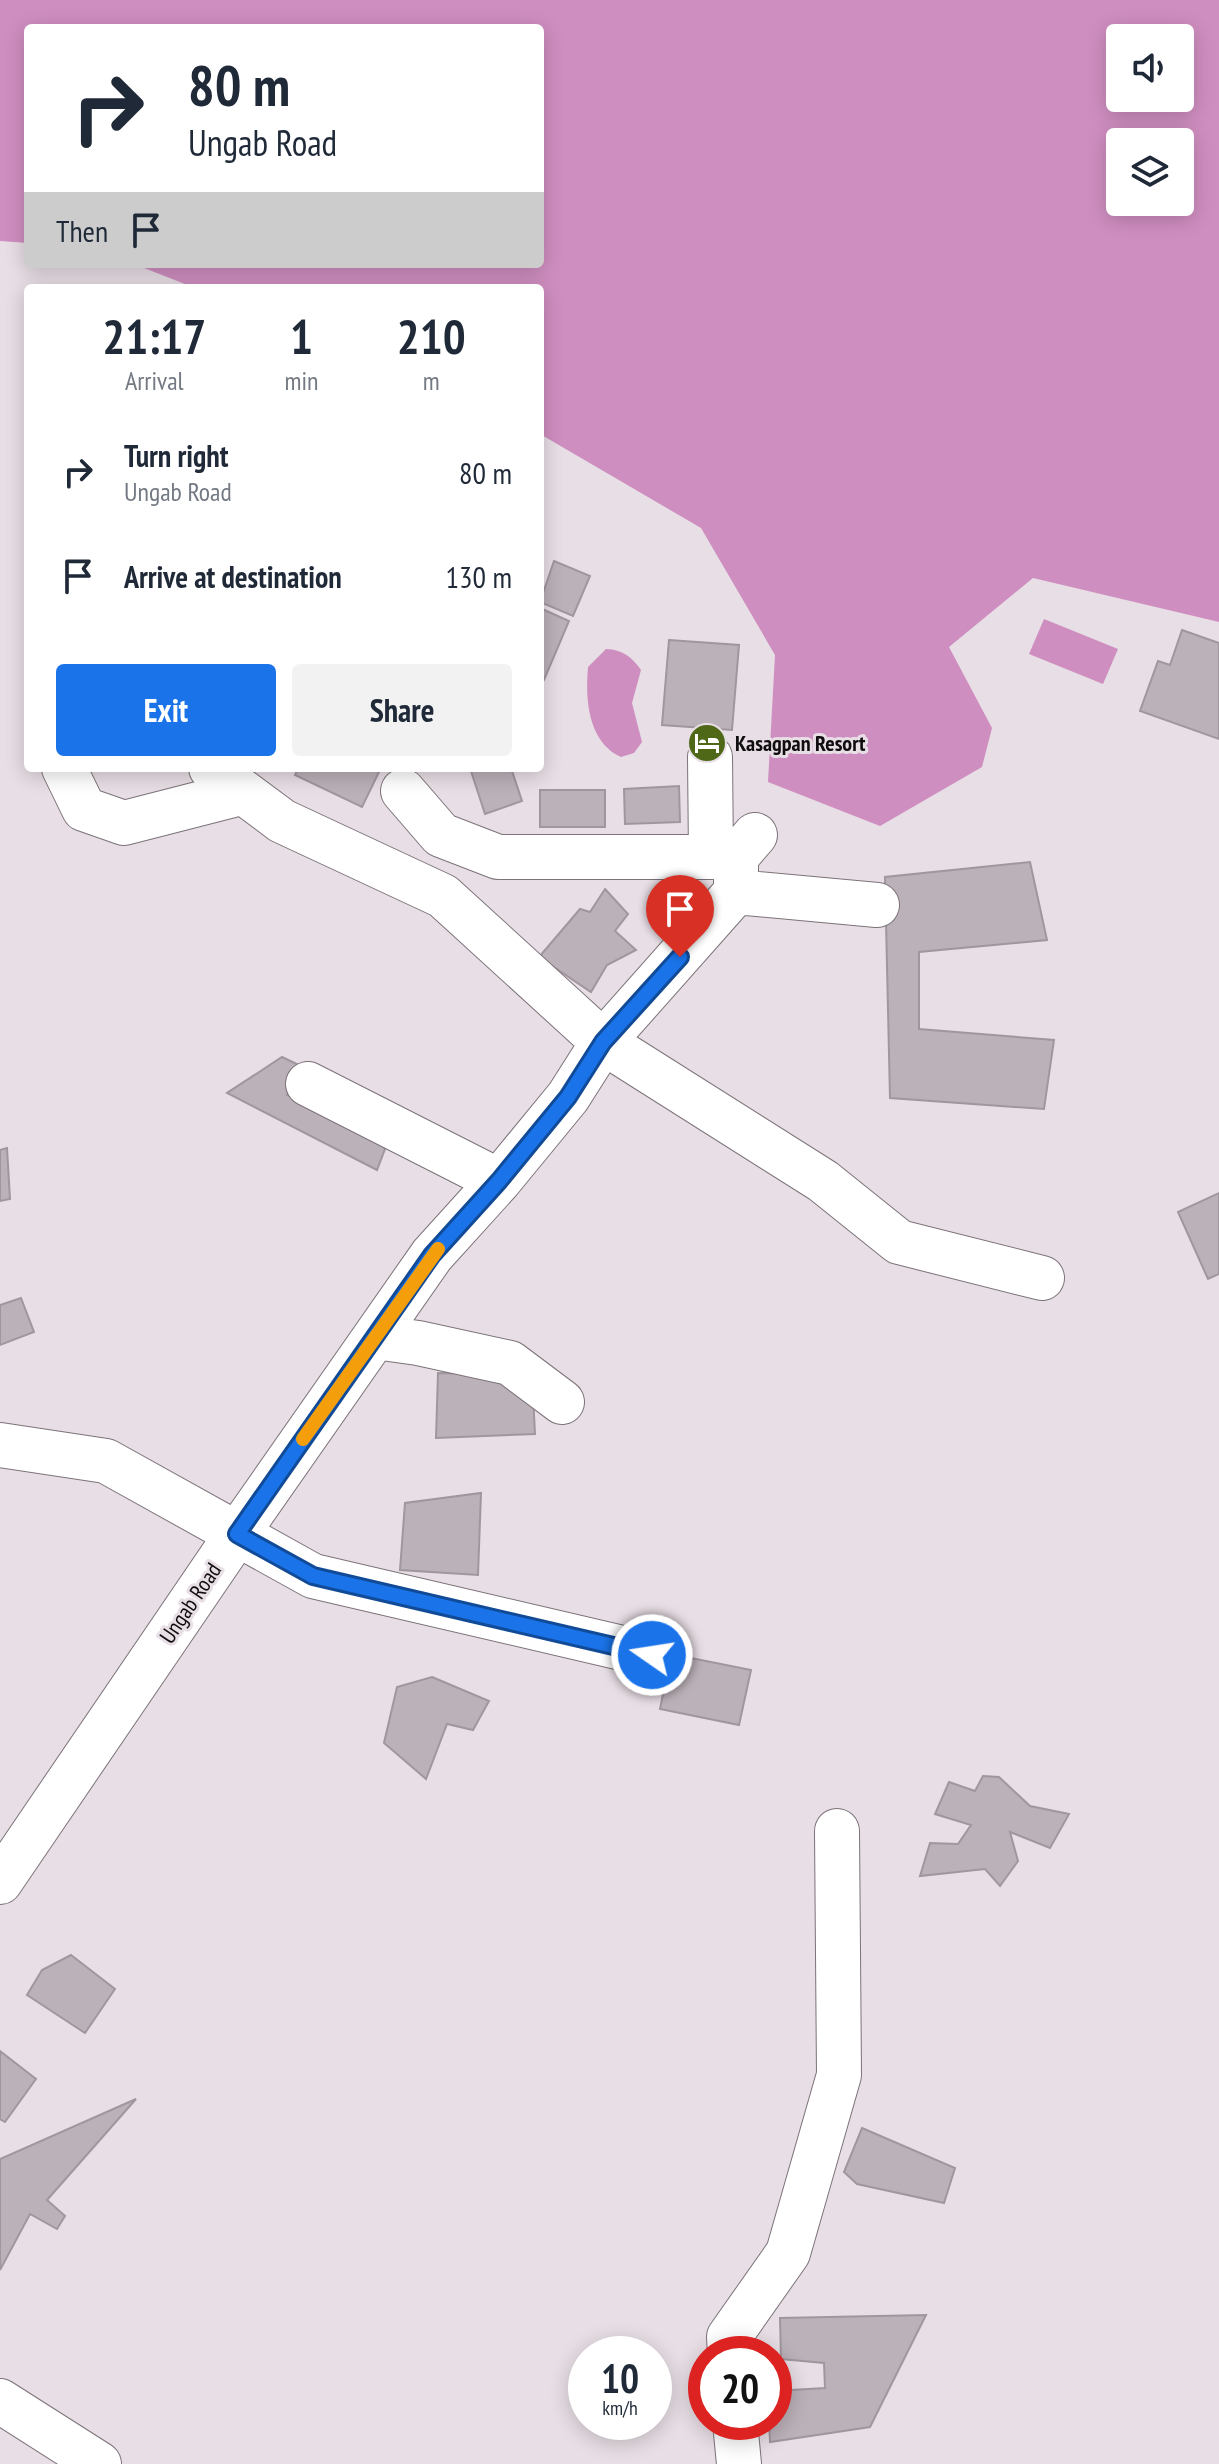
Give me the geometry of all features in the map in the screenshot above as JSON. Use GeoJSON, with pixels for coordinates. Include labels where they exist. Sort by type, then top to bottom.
{"type":"FeatureCollection","features":[{"type":"Feature","properties":{"kind":"street"},"geometry":{"type":"LineString","coordinates":[[710,757],[735,860]]}},
{"type":"Feature","properties":{"kind":"street"},"geometry":{"type":"LineString","coordinates":[[66,772],[84,809],[124,823],[226,780],[282,821],[443,896],[603,1042],[823,1181],[899,1242],[1042,1278]]}},
{"type":"Feature","properties":{"kind":"street"},"geometry":{"type":"LineString","coordinates":[[403,791],[441,835],[498,857],[735,860],[877,905]]}},
{"type":"Feature","properties":{"kind":"street","name":"Ungab Road"},"geometry":{"type":"LineString","coordinates":[[0,1882],[432,1255],[499,1181],[568,1097],[603,1042],[735,860]]}},
{"type":"Feature","properties":{"kind":"street"},"geometry":{"type":"LineString","coordinates":[[308,1084],[499,1181]]}},
{"type":"Feature","properties":{"kind":"street"},"geometry":{"type":"LineString","coordinates":[[375,1337],[510,1363],[562,1402]]}},
{"type":"Feature","properties":{"kind":"street"},"geometry":{"type":"LineString","coordinates":[[0,1445],[106,1461],[313,1576],[652,1655]]}},
{"type":"Feature","properties":{"kind":"street"},"geometry":{"type":"LineString","coordinates":[[730,2336],[788,2253],[839,2075],[837,1831]]}},
{"type":"Feature","properties":{"kind":"street"},"geometry":{"type":"LineString","coordinates":[[0,2401],[99,2464]]}},
{"type":"Feature","properties":{"kind":"street"},"geometry":{"type":"LineString","coordinates":[[737,2440],[739,2464]]}},
{"type":"Feature","properties":{"kind":"shaded area"},"geometry":{"type":"Polygon","coordinates":[[[0,0],[1219,0],[1219,622],[1033,578],[949,647],[992,728],[982,767],[880,826],[768,782],[775,655],[701,528],[544,436],[544,284],[185,284],[144,268],[544,268],[544,24],[24,24],[24,243],[0,241],[0,0]]]}},
{"type":"Feature","properties":{"kind":"shaded area"},"geometry":{"type":"Polygon","coordinates":[[[1044,619],[1118,649],[1103,684],[1029,654],[1044,619]]]}},
{"type":"Feature","properties":{"kind":"shaded area"},"geometry":{"type":"Polygon","coordinates":[[[606,649],[626,655],[641,670],[632,703],[642,742],[634,753],[621,757],[602,741],[595,730],[588,706],[588,667],[606,649]]]}},
{"type":"Feature","properties":{"kind":"building"},"geometry":{"type":"Polygon","coordinates":[[[554,561],[590,576],[573,616],[544,604],[544,590],[554,561]]]}},
{"type":"Feature","properties":{"kind":"building"},"geometry":{"type":"Polygon","coordinates":[[[544,610],[569,621],[544,680],[544,610]]]}},
{"type":"Feature","properties":{"kind":"building"},"geometry":{"type":"Polygon","coordinates":[[[1182,630],[1219,643],[1219,739],[1140,711],[1158,661],[1170,665],[1182,630]]]}},
{"type":"Feature","properties":{"kind":"building"},"geometry":{"type":"Polygon","coordinates":[[[669,640],[739,645],[732,730],[662,725],[669,640]]]}},
{"type":"Feature","properties":{"kind":"building"},"geometry":{"type":"Polygon","coordinates":[[[296,772],[379,772],[362,807],[295,775],[296,772]]]}},
{"type":"Feature","properties":{"kind":"building"},"geometry":{"type":"Polygon","coordinates":[[[471,772],[512,772],[522,801],[485,814],[471,772]]]}},
{"type":"Feature","properties":{"kind":"building"},"geometry":{"type":"Polygon","coordinates":[[[679,786],[680,822],[625,824],[624,789],[679,786]]]}},
{"type":"Feature","properties":{"kind":"building"},"geometry":{"type":"Polygon","coordinates":[[[540,790],[605,790],[605,827],[540,827],[540,790]]]}},
{"type":"Feature","properties":{"kind":"building"},"geometry":{"type":"Polygon","coordinates":[[[1030,862],[1047,940],[919,952],[919,1029],[1054,1040],[1044,1109],[890,1098],[885,877],[1030,862]]]}},
{"type":"Feature","properties":{"kind":"building"},"geometry":{"type":"Polygon","coordinates":[[[605,889],[628,914],[615,931],[636,950],[607,965],[591,992],[539,957],[580,909],[590,912],[605,889]]]}},
{"type":"Feature","properties":{"kind":"building"},"geometry":{"type":"Polygon","coordinates":[[[282,1057],[303,1067],[287,1095],[388,1141],[377,1170],[227,1093],[282,1057]]]}},
{"type":"Feature","properties":{"kind":"building"},"geometry":{"type":"Polygon","coordinates":[[[7,1148],[10,1199],[0,1201],[0,1150],[7,1148]]]}},
{"type":"Feature","properties":{"kind":"building"},"geometry":{"type":"Polygon","coordinates":[[[1219,1193],[1219,1274],[1208,1279],[1178,1212],[1219,1193]]]}},
{"type":"Feature","properties":{"kind":"building"},"geometry":{"type":"Polygon","coordinates":[[[21,1298],[34,1332],[0,1345],[0,1305],[21,1298]]]}},
{"type":"Feature","properties":{"kind":"building"},"geometry":{"type":"Polygon","coordinates":[[[438,1373],[514,1374],[533,1395],[535,1434],[436,1438],[438,1373]]]}},
{"type":"Feature","properties":{"kind":"building"},"geometry":{"type":"Polygon","coordinates":[[[481,1493],[478,1575],[400,1570],[405,1503],[481,1493]]]}},
{"type":"Feature","properties":{"kind":"building"},"geometry":{"type":"Polygon","coordinates":[[[671,1654],[751,1670],[739,1725],[660,1709],[671,1654]]]}},
{"type":"Feature","properties":{"kind":"building"},"geometry":{"type":"Polygon","coordinates":[[[432,1677],[489,1701],[473,1730],[447,1724],[426,1779],[384,1743],[397,1687],[432,1677]]]}},
{"type":"Feature","properties":{"kind":"building"},"geometry":{"type":"Polygon","coordinates":[[[983,1776],[999,1777],[1030,1806],[1069,1814],[1050,1848],[1010,1832],[1018,1861],[1000,1886],[985,1869],[920,1876],[930,1843],[958,1844],[971,1825],[935,1814],[949,1782],[975,1791],[983,1776]]]}},
{"type":"Feature","properties":{"kind":"building"},"geometry":{"type":"Polygon","coordinates":[[[71,1955],[115,1989],[85,2033],[27,1995],[42,1970],[71,1955]]]}},
{"type":"Feature","properties":{"kind":"building"},"geometry":{"type":"Polygon","coordinates":[[[0,2051],[36,2079],[5,2122],[0,2119],[0,2051]]]}},
{"type":"Feature","properties":{"kind":"building"},"geometry":{"type":"Polygon","coordinates":[[[136,2099],[47,2200],[65,2216],[57,2229],[30,2214],[0,2270],[0,2159],[136,2099]]]}},
{"type":"Feature","properties":{"kind":"building"},"geometry":{"type":"Polygon","coordinates":[[[862,2128],[955,2168],[944,2203],[857,2184],[844,2172],[862,2128]]]}},
{"type":"Feature","properties":{"kind":"building"},"geometry":{"type":"Polygon","coordinates":[[[926,2315],[870,2427],[792,2439],[792,2390],[825,2388],[824,2363],[792,2360],[792,2336],[780,2336],[780,2318],[926,2315]]]}},
{"type":"Feature","properties":{"kind":"slow traffic"},"geometry":{"type":"LineString","coordinates":[[303,1439],[438,1249]]}},
{"type":"Feature","properties":{"kind":"place","name":"Kasagpan Resort"},"geometry":{"type":"Point","coordinates":[707,743]}},
{"type":"Feature","properties":{"kind":"route"},"geometry":{"type":"LineString","coordinates":[[652,1655],[313,1576],[237,1534],[432,1255],[499,1181],[568,1097],[603,1042],[680,957]]}}]}
